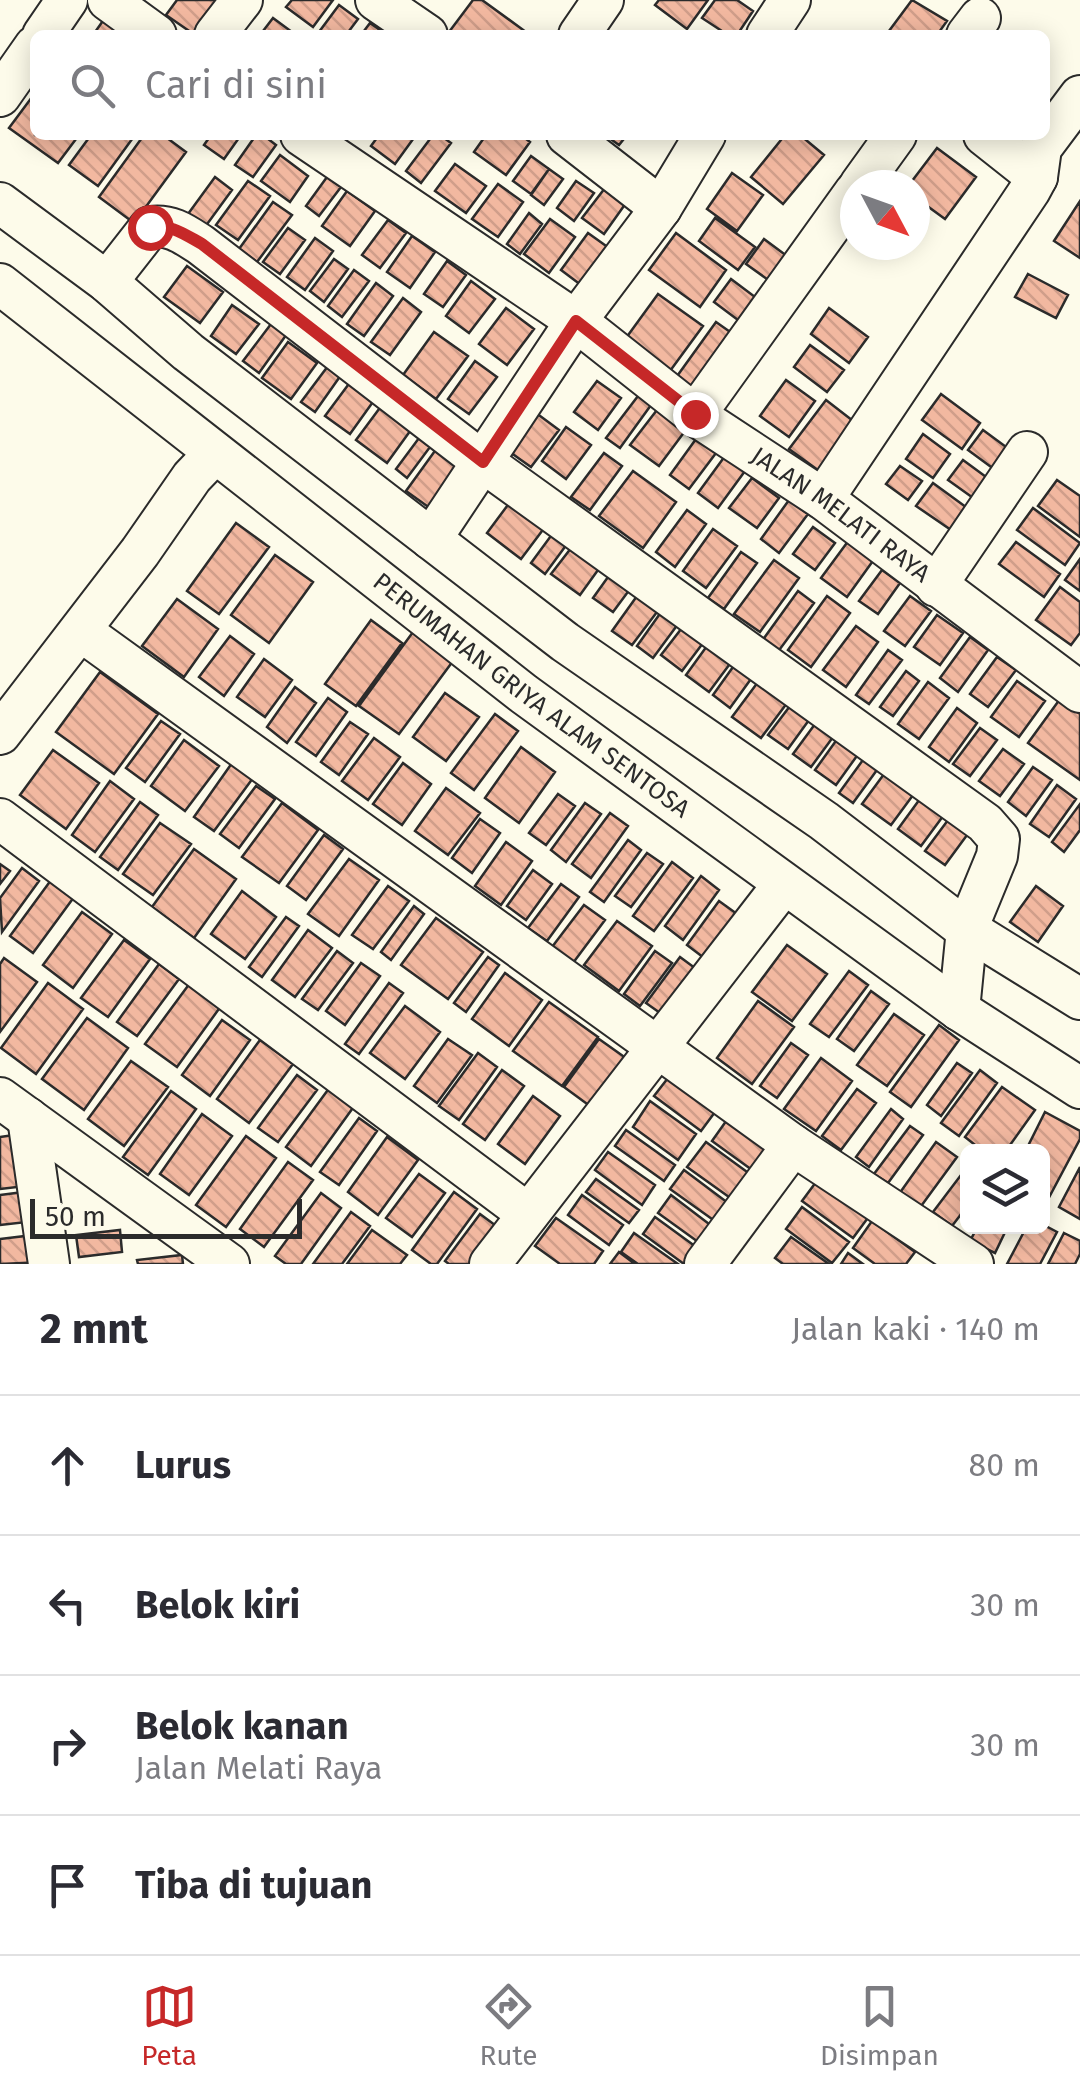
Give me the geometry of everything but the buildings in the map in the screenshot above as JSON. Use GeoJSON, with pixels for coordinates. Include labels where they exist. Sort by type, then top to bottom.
{"type":"FeatureCollection","features":[{"type":"Feature","properties":{"kind":"street"},"geometry":{"type":"LineString","coordinates":[[46,30],[67,0]]}},
{"type":"Feature","properties":{"kind":"street"},"geometry":{"type":"LineString","coordinates":[[108,0],[149,30]]}},
{"type":"Feature","properties":{"kind":"street"},"geometry":{"type":"LineString","coordinates":[[219,30],[242,0]]}},
{"type":"Feature","properties":{"kind":"street"},"geometry":{"type":"LineString","coordinates":[[376,0],[423,20]]}},
{"type":"Feature","properties":{"kind":"street"},"geometry":{"type":"LineString","coordinates":[[582,30],[603,0]]}},
{"type":"Feature","properties":{"kind":"street"},"geometry":{"type":"LineString","coordinates":[[769,30],[790,0]]}},
{"type":"Feature","properties":{"kind":"street"},"geometry":{"type":"LineString","coordinates":[[0,96],[30,53]]}},
{"type":"Feature","properties":{"kind":"street"},"geometry":{"type":"LineString","coordinates":[[1050,136],[1080,96]]}},
{"type":"Feature","properties":{"kind":"street","name":"JALAN MELATI RAYA"},"geometry":{"type":"LineString","coordinates":[[308,140],[576,321],[695,414],[823,500],[936,586],[1074,673]]}},
{"type":"Feature","properties":{"kind":"street"},"geometry":{"type":"LineString","coordinates":[[573,140],[661,208]]}},
{"type":"Feature","properties":{"kind":"street"},"geometry":{"type":"LineString","coordinates":[[431,539],[576,321],[661,208],[702,140]]}},
{"type":"Feature","properties":{"kind":"street"},"geometry":{"type":"LineString","coordinates":[[871,170],[892,140]]}},
{"type":"Feature","properties":{"kind":"street"},"geometry":{"type":"LineString","coordinates":[[990,140],[1037,176]]}},
{"type":"Feature","properties":{"kind":"street"},"geometry":{"type":"LineString","coordinates":[[823,500],[1037,176],[1041,148],[1047,140]]}},
{"type":"Feature","properties":{"kind":"street"},"geometry":{"type":"LineString","coordinates":[[0,202],[565,642],[824,822],[967,929],[1080,1000]]}},
{"type":"Feature","properties":{"kind":"street"},"geometry":{"type":"LineString","coordinates":[[695,414],[840,213]]}},
{"type":"Feature","properties":{"kind":"street"},"geometry":{"type":"LineString","coordinates":[[107,282],[150,227],[176,229],[202,244],[483,462],[986,823],[999,839],[997,856],[967,929],[959,1010]]}},
{"type":"Feature","properties":{"kind":"street","name":"PERUMAHAN GRIYA ALAM SENTOSA"},"geometry":{"type":"LineString","coordinates":[[0,284],[524,694],[959,1010],[1080,1088]]}},
{"type":"Feature","properties":{"kind":"street"},"geometry":{"type":"LineString","coordinates":[[936,586],[1027,452]]}},
{"type":"Feature","properties":{"kind":"street"},"geometry":{"type":"LineString","coordinates":[[0,734],[81,631],[192,477],[215,453]]}},
{"type":"Feature","properties":{"kind":"street"},"geometry":{"type":"LineString","coordinates":[[81,631],[945,1257]]}},
{"type":"Feature","properties":{"kind":"street"},"geometry":{"type":"LineString","coordinates":[[0,819],[528,1214]]}},
{"type":"Feature","properties":{"kind":"street"},"geometry":{"type":"LineString","coordinates":[[490,1264],[783,885]]}},
{"type":"Feature","properties":{"kind":"street"},"geometry":{"type":"LineString","coordinates":[[14,1108],[195,1250],[229,1264]]}},
{"type":"Feature","properties":{"kind":"street"},"geometry":{"type":"LineString","coordinates":[[14,1108],[48,1264]]}},
{"type":"Feature","properties":{"kind":"street"},"geometry":{"type":"LineString","coordinates":[[705,1264],[793,1145]]}},
{"type":"Feature","properties":{"kind":"route"},"geometry":{"type":"LineString","coordinates":[[150,227],[176,229],[202,244],[483,462],[576,321],[695,414]]}}]}
